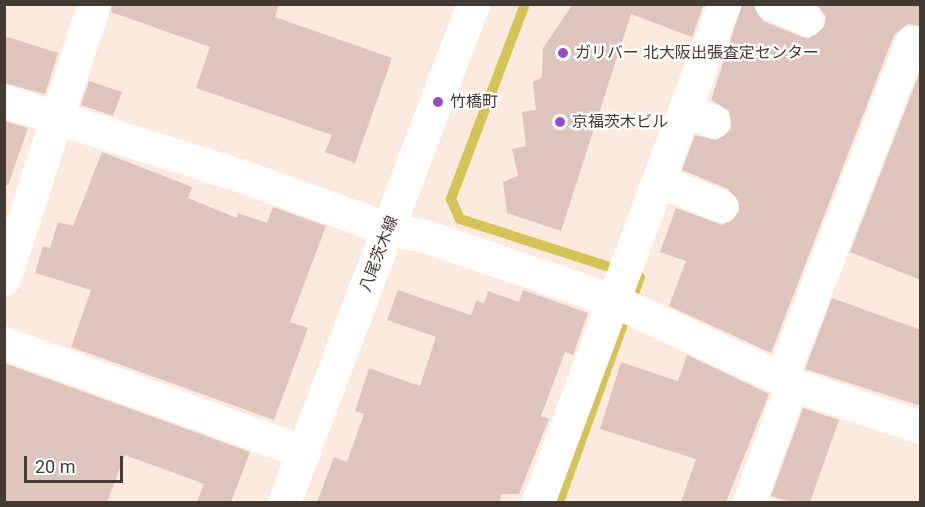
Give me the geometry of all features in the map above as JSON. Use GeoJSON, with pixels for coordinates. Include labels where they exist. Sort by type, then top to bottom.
{"type":"FeatureCollection","features":[{"type":"Feature","properties":{"kind":"street"},"geometry":{"type":"LineString","coordinates":[[4,279],[94,4]]}},
{"type":"Feature","properties":{"kind":"street","name":"八尾茨木線"},"geometry":{"type":"LineString","coordinates":[[284,502],[473,4]]}},
{"type":"Feature","properties":{"kind":"street"},"geometry":{"type":"LineString","coordinates":[[538,502],[622,293],[699,115],[724,4]]}},
{"type":"Feature","properties":{"kind":"street"},"geometry":{"type":"LineString","coordinates":[[771,4],[807,20]]}},
{"type":"Feature","properties":{"kind":"street"},"geometry":{"type":"LineString","coordinates":[[748,502],[787,381],[911,42]]}},
{"type":"Feature","properties":{"kind":"street"},"geometry":{"type":"LineString","coordinates":[[4,101],[239,175],[388,230],[425,236],[622,293],[787,381],[921,427]]}},
{"type":"Feature","properties":{"kind":"street"},"geometry":{"type":"LineString","coordinates":[[669,186],[721,206]]}},
{"type":"Feature","properties":{"kind":"street"},"geometry":{"type":"LineString","coordinates":[[4,343],[304,452]]}},
{"type":"Feature","properties":{"kind":"building"},"geometry":{"type":"Polygon","coordinates":[[[112,4],[279,4],[275,17],[392,58],[355,163],[325,152],[332,135],[196,88],[210,47],[111,12],[112,4]]]}},
{"type":"Feature","properties":{"kind":"building","name":"京福茨木ビル"},"geometry":{"type":"Polygon","coordinates":[[[573,4],[704,4],[692,37],[631,14],[561,231],[507,213],[503,182],[518,176],[512,149],[526,146],[522,112],[536,110],[533,82],[542,77],[543,48],[573,4]]]}},
{"type":"Feature","properties":{"kind":"building"},"geometry":{"type":"Polygon","coordinates":[[[742,4],[753,4],[763,21],[808,39],[824,27],[826,17],[817,4],[921,4],[921,26],[908,24],[894,35],[771,353],[669,306],[686,261],[660,252],[676,208],[723,225],[739,212],[739,203],[728,189],[682,170],[695,135],[717,140],[731,129],[729,111],[711,100],[742,4]]]}},
{"type":"Feature","properties":{"kind":"building"},"geometry":{"type":"Polygon","coordinates":[[[4,36],[58,53],[45,94],[4,83],[4,36]]]}},
{"type":"Feature","properties":{"kind":"building"},"geometry":{"type":"Polygon","coordinates":[[[921,69],[921,280],[850,252],[921,69]]]}},
{"type":"Feature","properties":{"kind":"building"},"geometry":{"type":"Polygon","coordinates":[[[89,81],[122,92],[113,116],[81,105],[89,81]]]}},
{"type":"Feature","properties":{"kind":"building"},"geometry":{"type":"Polygon","coordinates":[[[4,121],[28,128],[8,185],[4,184],[4,121]]]}},
{"type":"Feature","properties":{"kind":"building"},"geometry":{"type":"Polygon","coordinates":[[[102,152],[192,187],[188,198],[237,218],[238,213],[267,223],[273,207],[326,226],[290,322],[308,328],[274,420],[71,347],[91,290],[35,273],[43,246],[50,248],[58,222],[73,226],[102,152]]]}},
{"type":"Feature","properties":{"kind":"building"},"geometry":{"type":"Polygon","coordinates":[[[398,290],[471,315],[476,301],[484,303],[488,291],[519,302],[523,290],[588,313],[573,355],[565,352],[541,416],[549,419],[519,494],[501,494],[500,502],[317,502],[334,457],[347,462],[364,414],[355,411],[369,368],[420,386],[436,337],[387,320],[398,290]]]}},
{"type":"Feature","properties":{"kind":"building"},"geometry":{"type":"Polygon","coordinates":[[[832,298],[921,330],[921,406],[805,369],[832,298]]]}},
{"type":"Feature","properties":{"kind":"building"},"geometry":{"type":"Polygon","coordinates":[[[687,355],[769,394],[726,502],[681,502],[696,459],[600,429],[621,362],[678,381],[687,355]]]}},
{"type":"Feature","properties":{"kind":"building"},"geometry":{"type":"Polygon","coordinates":[[[4,363],[250,452],[231,502],[197,502],[204,484],[125,455],[107,502],[4,502],[4,363]]]}},
{"type":"Feature","properties":{"kind":"building"},"geometry":{"type":"Polygon","coordinates":[[[803,408],[839,420],[810,502],[791,502],[771,496],[803,408]]]}},
{"type":"Feature","properties":{"kind":"waterway"},"geometry":{"type":"LineString","coordinates":[[525,4],[451,199],[460,219],[622,271]]}},
{"type":"Feature","properties":{"kind":"waterway"},"geometry":{"type":"LineString","coordinates":[[559,502],[640,277]]}},
{"type":"Feature","properties":{"kind":"place","name":"ガリバー 北大阪出張査定センター"},"geometry":{"type":"Point","coordinates":[563,53]}},
{"type":"Feature","properties":{"kind":"place","name":"竹橋町"},"geometry":{"type":"Point","coordinates":[438,102]}},
{"type":"Feature","properties":{"kind":"place","name":"京福茨木ビル"},"geometry":{"type":"Point","coordinates":[560,122]}}]}
